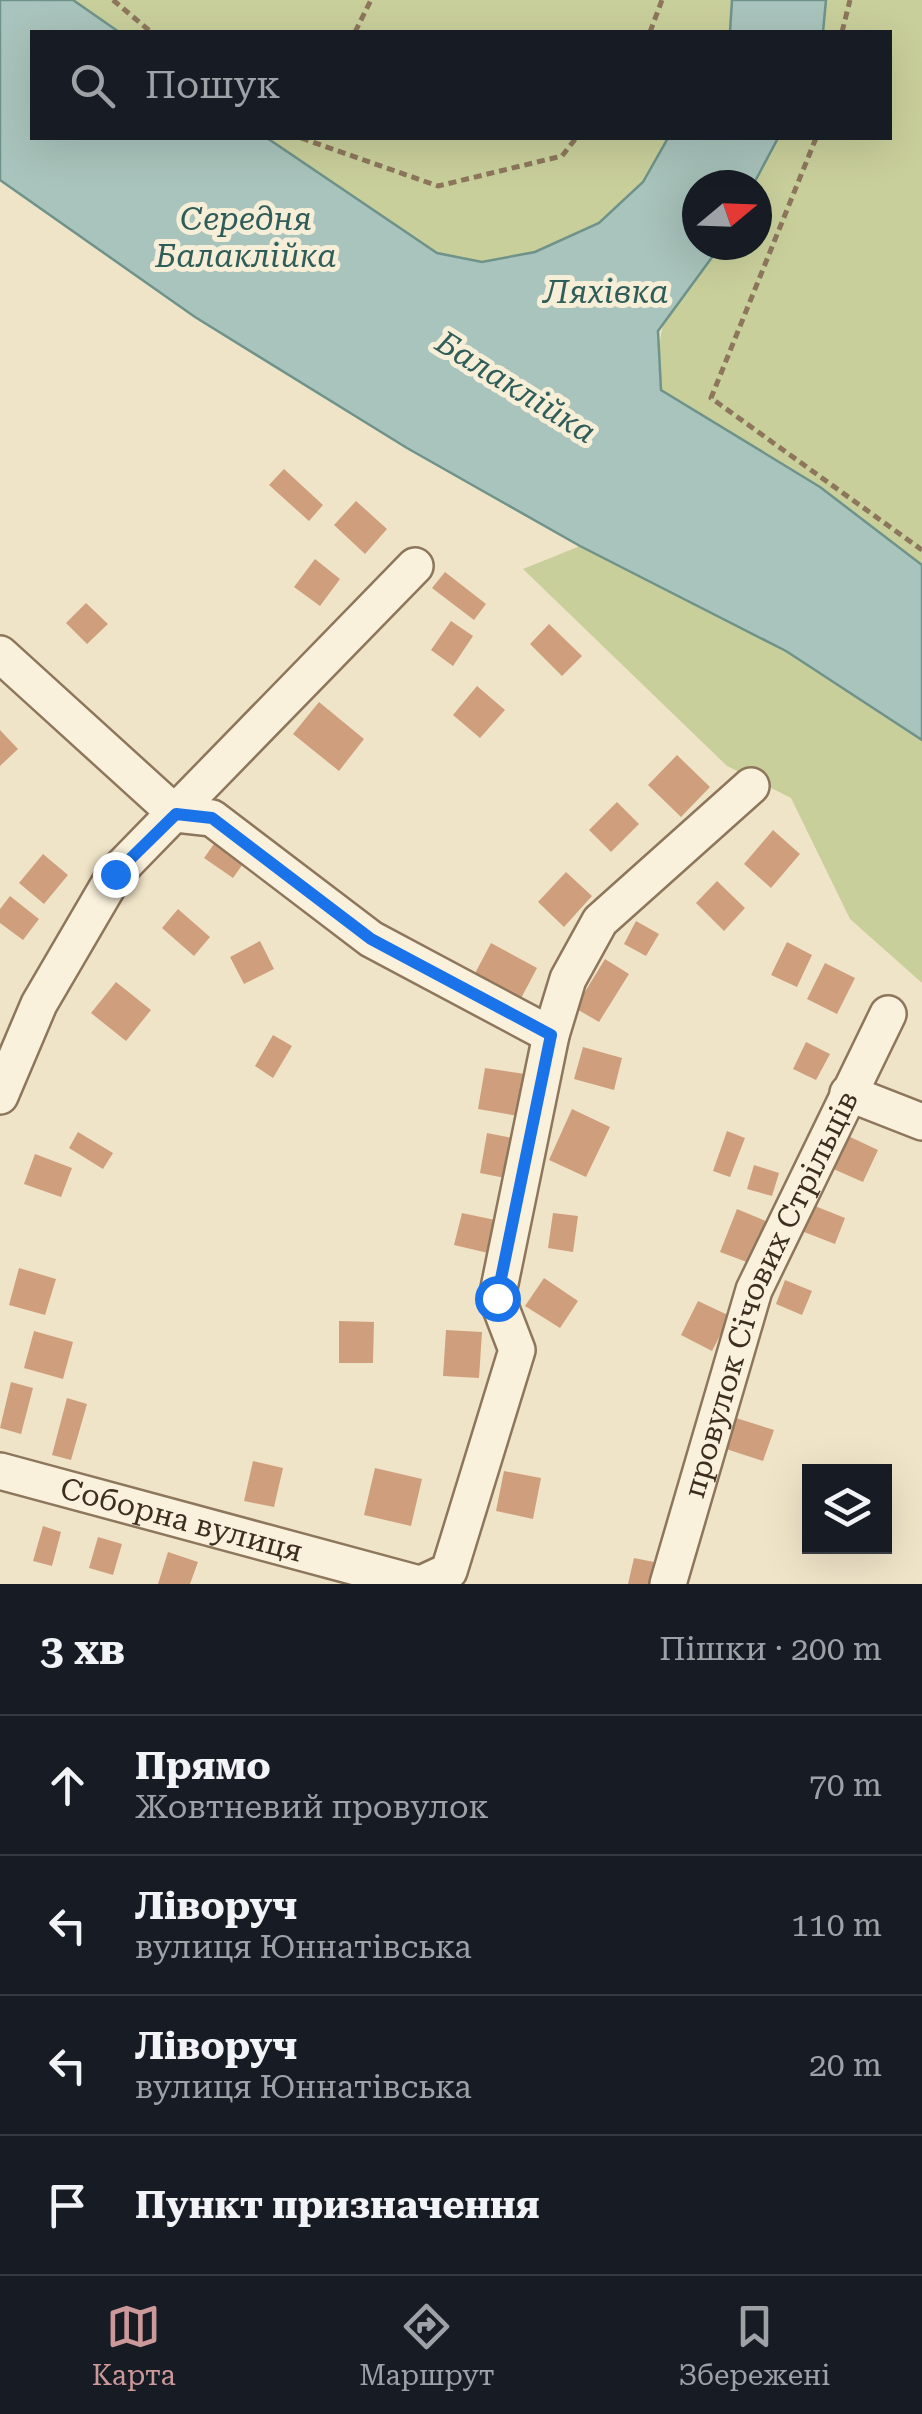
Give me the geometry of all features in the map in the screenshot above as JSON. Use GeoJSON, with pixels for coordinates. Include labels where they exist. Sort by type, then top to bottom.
{"type":"FeatureCollection","features":[{"type":"Feature","properties":{"kind":"street"},"geometry":{"type":"LineString","coordinates":[[0,1096],[39,1004],[115,874],[415,566]]}},
{"type":"Feature","properties":{"kind":"street"},"geometry":{"type":"LineString","coordinates":[[0,654],[176,814],[212,818],[371,939],[551,1035]]}},
{"type":"Feature","properties":{"kind":"street"},"geometry":{"type":"LineString","coordinates":[[420,1584],[449,1571],[517,1350],[497,1298],[551,1035],[568,979],[600,921],[751,786]]}},
{"type":"Feature","properties":{"kind":"street","name":"провулок Січових Стрільців"},"geometry":{"type":"LineString","coordinates":[[668,1584],[754,1290],[888,1014]]}},
{"type":"Feature","properties":{"kind":"street"},"geometry":{"type":"LineString","coordinates":[[848,1092],[922,1122]]}},
{"type":"Feature","properties":{"kind":"street","name":"Соборна вулиця"},"geometry":{"type":"LineString","coordinates":[[0,1471],[420,1584]]}},
{"type":"Feature","properties":{"kind":"path"},"geometry":{"type":"LineString","coordinates":[[113,0],[150,30]]}},
{"type":"Feature","properties":{"kind":"path"},"geometry":{"type":"LineString","coordinates":[[356,30],[370,0]]}},
{"type":"Feature","properties":{"kind":"path"},"geometry":{"type":"LineString","coordinates":[[651,30],[662,0]]}},
{"type":"Feature","properties":{"kind":"path"},"geometry":{"type":"LineString","coordinates":[[842,30],[850,0]]}},
{"type":"Feature","properties":{"kind":"path"},"geometry":{"type":"LineString","coordinates":[[309,140],[438,186],[562,156],[574,140]]}},
{"type":"Feature","properties":{"kind":"path"},"geometry":{"type":"LineString","coordinates":[[815,140],[711,398],[922,550]]}},
{"type":"Feature","properties":{"kind":"green space"},"geometry":{"type":"Polygon","coordinates":[[[73,0],[732,0],[730,30],[116,30],[73,0]]]}},
{"type":"Feature","properties":{"kind":"green space"},"geometry":{"type":"Polygon","coordinates":[[[826,0],[922,0],[922,565],[820,487],[662,390],[659,363],[663,325],[670,310],[709,260],[772,260],[772,170],[761,170],[777,140],[892,140],[892,30],[823,30],[826,0]]]}},
{"type":"Feature","properties":{"kind":"green space"},"geometry":{"type":"Polygon","coordinates":[[[270,140],[667,140],[643,182],[599,223],[535,252],[482,262],[437,253],[270,140]]]}},
{"type":"Feature","properties":{"kind":"green space"},"geometry":{"type":"Polygon","coordinates":[[[580,546],[786,651],[922,741],[922,983],[850,919],[791,798],[727,766],[523,569],[580,546]]]}},
{"type":"Feature","properties":{"kind":"water","name":"Середня Балаклійка"},"geometry":{"type":"Polygon","coordinates":[[[0,0],[73,0],[116,30],[30,30],[30,140],[270,140],[437,253],[482,262],[535,252],[599,223],[643,182],[667,140],[777,140],[761,170],[682,170],[682,260],[710,260],[658,331],[661,390],[820,487],[922,565],[922,740],[786,651],[580,546],[407,448],[195,317],[0,180],[0,0]]]}},
{"type":"Feature","properties":{"kind":"water"},"geometry":{"type":"Polygon","coordinates":[[[732,0],[826,0],[823,30],[730,30],[732,0]]]}},
{"type":"Feature","properties":{"kind":"building"},"geometry":{"type":"Polygon","coordinates":[[[284,469],[323,505],[309,521],[269,485],[284,469]]]}},
{"type":"Feature","properties":{"kind":"building"},"geometry":{"type":"Polygon","coordinates":[[[356,501],[387,529],[365,554],[334,525],[356,501]]]}},
{"type":"Feature","properties":{"kind":"building"},"geometry":{"type":"Polygon","coordinates":[[[315,559],[340,579],[320,606],[294,587],[315,559]]]}},
{"type":"Feature","properties":{"kind":"building"},"geometry":{"type":"Polygon","coordinates":[[[445,572],[486,604],[474,620],[432,588],[445,572]]]}},
{"type":"Feature","properties":{"kind":"building"},"geometry":{"type":"Polygon","coordinates":[[[86,603],[108,624],[87,644],[66,623],[86,603]]]}},
{"type":"Feature","properties":{"kind":"building"},"geometry":{"type":"Polygon","coordinates":[[[451,621],[473,636],[453,666],[431,650],[451,621]]]}},
{"type":"Feature","properties":{"kind":"building"},"geometry":{"type":"Polygon","coordinates":[[[549,624],[582,656],[562,676],[530,644],[549,624]]]}},
{"type":"Feature","properties":{"kind":"building"},"geometry":{"type":"Polygon","coordinates":[[[477,686],[505,710],[480,738],[453,715],[477,686]]]}},
{"type":"Feature","properties":{"kind":"building"},"geometry":{"type":"Polygon","coordinates":[[[319,702],[364,739],[339,771],[293,734],[319,702]]]}},
{"type":"Feature","properties":{"kind":"building"},"geometry":{"type":"Polygon","coordinates":[[[0,730],[18,749],[0,766],[0,730]]]}},
{"type":"Feature","properties":{"kind":"building"},"geometry":{"type":"Polygon","coordinates":[[[677,755],[710,787],[681,817],[648,785],[677,755]]]}},
{"type":"Feature","properties":{"kind":"building"},"geometry":{"type":"Polygon","coordinates":[[[617,802],[639,824],[611,852],[589,830],[617,802]]]}},
{"type":"Feature","properties":{"kind":"building"},"geometry":{"type":"Polygon","coordinates":[[[773,830],[800,854],[771,888],[744,864],[773,830]]]}},
{"type":"Feature","properties":{"kind":"building"},"geometry":{"type":"Polygon","coordinates":[[[216,841],[245,861],[233,878],[204,858],[216,841]]]}},
{"type":"Feature","properties":{"kind":"building"},"geometry":{"type":"Polygon","coordinates":[[[43,854],[68,875],[44,904],[19,883],[43,854]]]}},
{"type":"Feature","properties":{"kind":"building"},"geometry":{"type":"Polygon","coordinates":[[[566,872],[592,896],[564,927],[538,902],[566,872]]]}},
{"type":"Feature","properties":{"kind":"building"},"geometry":{"type":"Polygon","coordinates":[[[717,881],[745,908],[724,931],[696,903],[717,881]]]}},
{"type":"Feature","properties":{"kind":"building"},"geometry":{"type":"Polygon","coordinates":[[[10,896],[39,919],[23,940],[0,923],[0,909],[10,896]]]}},
{"type":"Feature","properties":{"kind":"building"},"geometry":{"type":"Polygon","coordinates":[[[178,909],[210,937],[194,956],[162,928],[178,909]]]}},
{"type":"Feature","properties":{"kind":"building"},"geometry":{"type":"Polygon","coordinates":[[[636,921],[659,934],[646,956],[624,944],[636,921]]]}},
{"type":"Feature","properties":{"kind":"building"},"geometry":{"type":"Polygon","coordinates":[[[260,941],[274,969],[244,984],[230,957],[260,941]]]}},
{"type":"Feature","properties":{"kind":"building"},"geometry":{"type":"Polygon","coordinates":[[[787,942],[812,955],[797,987],[771,975],[787,942]]]}},
{"type":"Feature","properties":{"kind":"building"},"geometry":{"type":"Polygon","coordinates":[[[491,943],[537,968],[518,1004],[472,979],[491,943]]]}},
{"type":"Feature","properties":{"kind":"building"},"geometry":{"type":"Polygon","coordinates":[[[605,959],[629,974],[599,1022],[575,1008],[605,959]]]}},
{"type":"Feature","properties":{"kind":"building"},"geometry":{"type":"Polygon","coordinates":[[[825,963],[855,978],[837,1014],[807,999],[825,963]]]}},
{"type":"Feature","properties":{"kind":"building"},"geometry":{"type":"Polygon","coordinates":[[[116,982],[151,1010],[126,1041],[91,1013],[116,982]]]}},
{"type":"Feature","properties":{"kind":"building"},"geometry":{"type":"Polygon","coordinates":[[[273,1035],[292,1046],[273,1078],[255,1066],[273,1035]]]}},
{"type":"Feature","properties":{"kind":"building"},"geometry":{"type":"Polygon","coordinates":[[[806,1042],[830,1054],[816,1080],[793,1069],[806,1042]]]}},
{"type":"Feature","properties":{"kind":"building"},"geometry":{"type":"Polygon","coordinates":[[[583,1047],[622,1058],[614,1090],[574,1079],[583,1047]]]}},
{"type":"Feature","properties":{"kind":"building"},"geometry":{"type":"Polygon","coordinates":[[[485,1068],[525,1074],[518,1116],[478,1109],[485,1068]]]}},
{"type":"Feature","properties":{"kind":"building"},"geometry":{"type":"Polygon","coordinates":[[[572,1109],[610,1127],[586,1177],[549,1160],[572,1109]]]}},
{"type":"Feature","properties":{"kind":"building"},"geometry":{"type":"Polygon","coordinates":[[[727,1131],[745,1138],[730,1177],[713,1171],[727,1131]]]}},
{"type":"Feature","properties":{"kind":"building"},"geometry":{"type":"Polygon","coordinates":[[[78,1132],[113,1153],[103,1169],[69,1148],[78,1132]]]}},
{"type":"Feature","properties":{"kind":"building"},"geometry":{"type":"Polygon","coordinates":[[[487,1133],[512,1138],[505,1178],[480,1173],[487,1133]]]}},
{"type":"Feature","properties":{"kind":"building"},"geometry":{"type":"Polygon","coordinates":[[[846,1135],[878,1150],[863,1182],[831,1168],[846,1135]]]}},
{"type":"Feature","properties":{"kind":"building"},"geometry":{"type":"Polygon","coordinates":[[[35,1154],[72,1168],[61,1197],[24,1184],[35,1154]]]}},
{"type":"Feature","properties":{"kind":"building"},"geometry":{"type":"Polygon","coordinates":[[[754,1165],[779,1173],[772,1196],[747,1189],[754,1165]]]}},
{"type":"Feature","properties":{"kind":"building"},"geometry":{"type":"Polygon","coordinates":[[[810,1204],[845,1218],[835,1244],[799,1230],[810,1204]]]}},
{"type":"Feature","properties":{"kind":"building"},"geometry":{"type":"Polygon","coordinates":[[[737,1209],[768,1222],[752,1264],[720,1252],[737,1209]]]}},
{"type":"Feature","properties":{"kind":"building"},"geometry":{"type":"Polygon","coordinates":[[[462,1213],[495,1220],[488,1253],[454,1245],[462,1213]]]}},
{"type":"Feature","properties":{"kind":"building"},"geometry":{"type":"Polygon","coordinates":[[[553,1213],[578,1216],[573,1252],[548,1248],[553,1213]]]}},
{"type":"Feature","properties":{"kind":"building"},"geometry":{"type":"Polygon","coordinates":[[[19,1268],[56,1279],[45,1315],[9,1305],[19,1268]]]}},
{"type":"Feature","properties":{"kind":"building"},"geometry":{"type":"Polygon","coordinates":[[[544,1278],[578,1301],[560,1328],[525,1306],[544,1278]]]}},
{"type":"Feature","properties":{"kind":"building"},"geometry":{"type":"Polygon","coordinates":[[[785,1280],[812,1291],[802,1315],[776,1304],[785,1280]]]}},
{"type":"Feature","properties":{"kind":"building"},"geometry":{"type":"Polygon","coordinates":[[[698,1301],[730,1316],[712,1351],[681,1335],[698,1301]]]}},
{"type":"Feature","properties":{"kind":"building"},"geometry":{"type":"Polygon","coordinates":[[[339,1321],[374,1322],[373,1363],[339,1363],[339,1321]]]}},
{"type":"Feature","properties":{"kind":"building"},"geometry":{"type":"Polygon","coordinates":[[[446,1330],[482,1332],[479,1378],[443,1376],[446,1330]]]}},
{"type":"Feature","properties":{"kind":"building"},"geometry":{"type":"Polygon","coordinates":[[[34,1331],[73,1342],[63,1379],[24,1368],[34,1331]]]}},
{"type":"Feature","properties":{"kind":"building"},"geometry":{"type":"Polygon","coordinates":[[[11,1382],[33,1388],[21,1434],[0,1428],[11,1382]]]}},
{"type":"Feature","properties":{"kind":"building"},"geometry":{"type":"Polygon","coordinates":[[[67,1398],[87,1404],[71,1460],[52,1455],[67,1398]]]}},
{"type":"Feature","properties":{"kind":"building"},"geometry":{"type":"Polygon","coordinates":[[[736,1418],[774,1430],[763,1461],[726,1449],[736,1418]]]}},
{"type":"Feature","properties":{"kind":"building"},"geometry":{"type":"Polygon","coordinates":[[[253,1461],[283,1468],[274,1507],[244,1501],[253,1461]]]}},
{"type":"Feature","properties":{"kind":"building"},"geometry":{"type":"Polygon","coordinates":[[[375,1468],[422,1479],[411,1526],[364,1515],[375,1468]]]}},
{"type":"Feature","properties":{"kind":"building"},"geometry":{"type":"Polygon","coordinates":[[[504,1471],[541,1478],[533,1519],[496,1511],[504,1471]]]}},
{"type":"Feature","properties":{"kind":"building"},"geometry":{"type":"Polygon","coordinates":[[[43,1526],[61,1532],[52,1566],[33,1561],[43,1526]]]}},
{"type":"Feature","properties":{"kind":"building"},"geometry":{"type":"Polygon","coordinates":[[[98,1537],[122,1544],[113,1575],[89,1568],[98,1537]]]}},
{"type":"Feature","properties":{"kind":"building"},"geometry":{"type":"Polygon","coordinates":[[[168,1552],[198,1562],[190,1584],[158,1584],[168,1552]]]}},
{"type":"Feature","properties":{"kind":"building"},"geometry":{"type":"Polygon","coordinates":[[[634,1558],[654,1562],[649,1584],[628,1584],[634,1558]]]}},
{"type":"Feature","properties":{"kind":"route"},"geometry":{"type":"LineString","coordinates":[[115,874],[176,814],[212,818],[371,939],[551,1035],[497,1298]]}},
{"type":"Feature","properties":{"kind":"water label","name":"Ляхівка"},"geometry":{"type":"Point","coordinates":[606,292]}},
{"type":"Feature","properties":{"kind":"water label","name":"Балаклійка"},"geometry":{"type":"Point","coordinates":[516,387]}}]}
